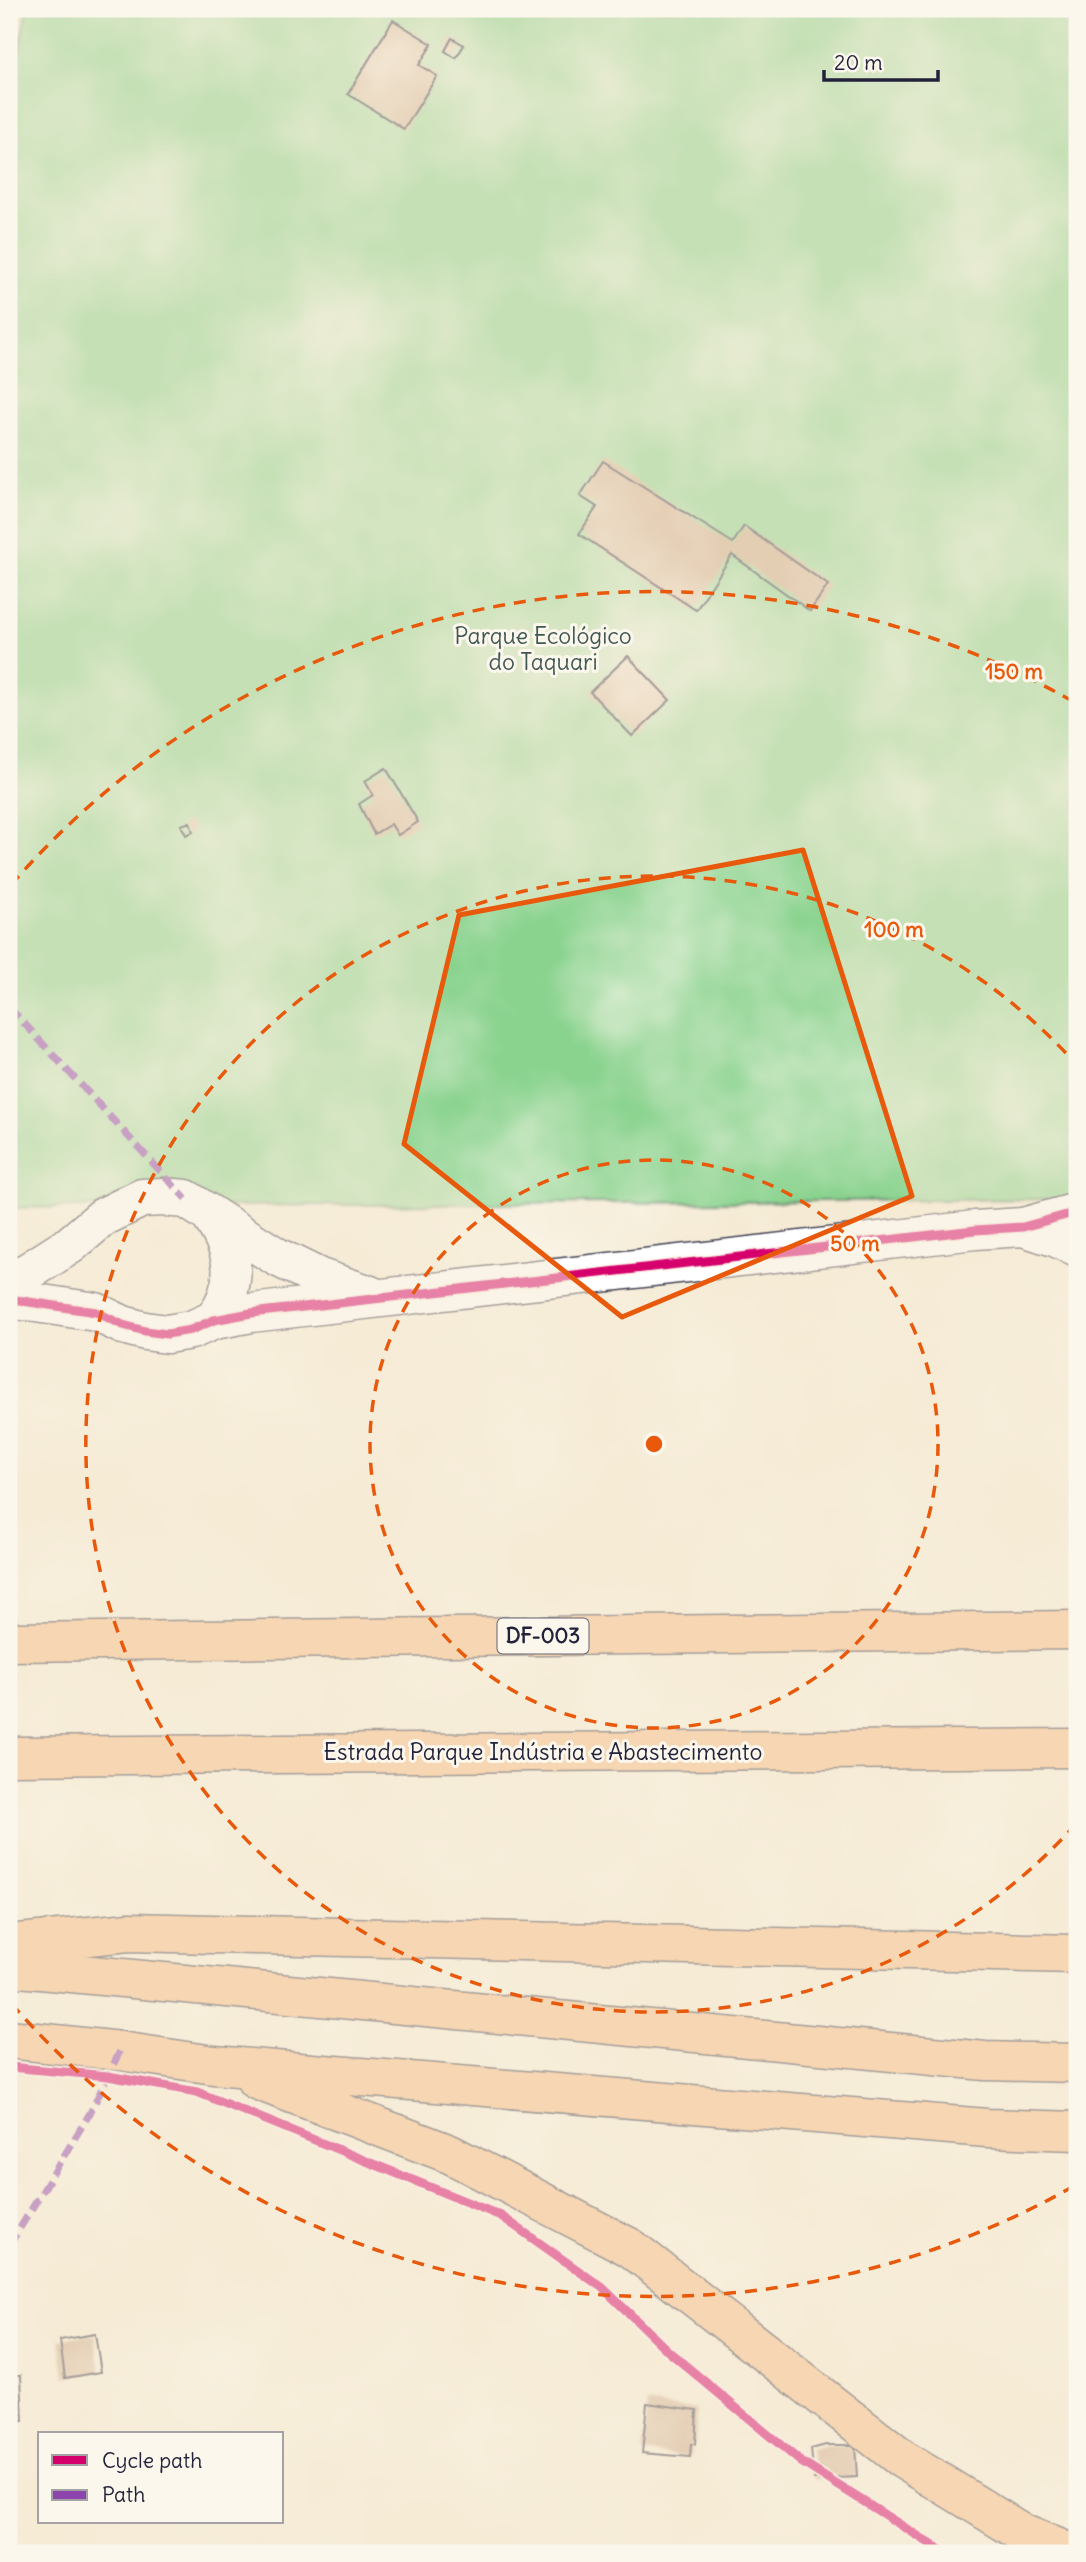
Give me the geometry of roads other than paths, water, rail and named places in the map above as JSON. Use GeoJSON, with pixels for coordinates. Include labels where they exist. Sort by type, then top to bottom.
{"type":"FeatureCollection","features":[{"type":"Feature","properties":{"kind":"main road","name":"DF-003"},"geometry":{"type":"LineString","coordinates":[[9,1642],[1077,1630]]}},
{"type":"Feature","properties":{"kind":"main road","name":"Estrada Parque Indústria e Abastecimento"},"geometry":{"type":"LineString","coordinates":[[9,1756],[1077,1748]]}},
{"type":"Feature","properties":{"kind":"main road"},"geometry":{"type":"LineString","coordinates":[[9,1944],[129,1932],[1077,1954]]}},
{"type":"Feature","properties":{"kind":"main road"},"geometry":{"type":"LineString","coordinates":[[9,1967],[985,2061],[1077,2063]]}},
{"type":"Feature","properties":{"kind":"main road"},"geometry":{"type":"LineString","coordinates":[[9,2039],[215,2065],[987,2128],[1077,2131]]}},
{"type":"Feature","properties":{"kind":"main road"},"geometry":{"type":"LineString","coordinates":[[215,2065],[450,2154],[631,2248],[902,2459],[1024,2534],[1072,2553]]}},
{"type":"Feature","properties":{"kind":"street"},"geometry":{"type":"LineString","coordinates":[[9,1284],[70,1245],[103,1217],[142,1198],[163,1197],[187,1199],[298,1267],[320,1278],[378,1298]]}},
{"type":"Feature","properties":{"kind":"street"},"geometry":{"type":"LineString","coordinates":[[207,1212],[222,1232],[233,1272],[230,1290],[214,1320]]}},
{"type":"Feature","properties":{"kind":"street"},"geometry":{"type":"LineString","coordinates":[[9,1299],[96,1312],[122,1325],[167,1334],[191,1330],[214,1320],[251,1313],[975,1230],[1023,1227],[1077,1212]]}},
{"type":"Feature","properties":{"kind":"street"},"geometry":{"type":"LineString","coordinates":[[1023,1227],[1077,1248]]}},
{"type":"Feature","properties":{"kind":"park label","name":"Parque Ecológico do Taquari"},"geometry":{"type":"Point","coordinates":[543,649]}}]}
